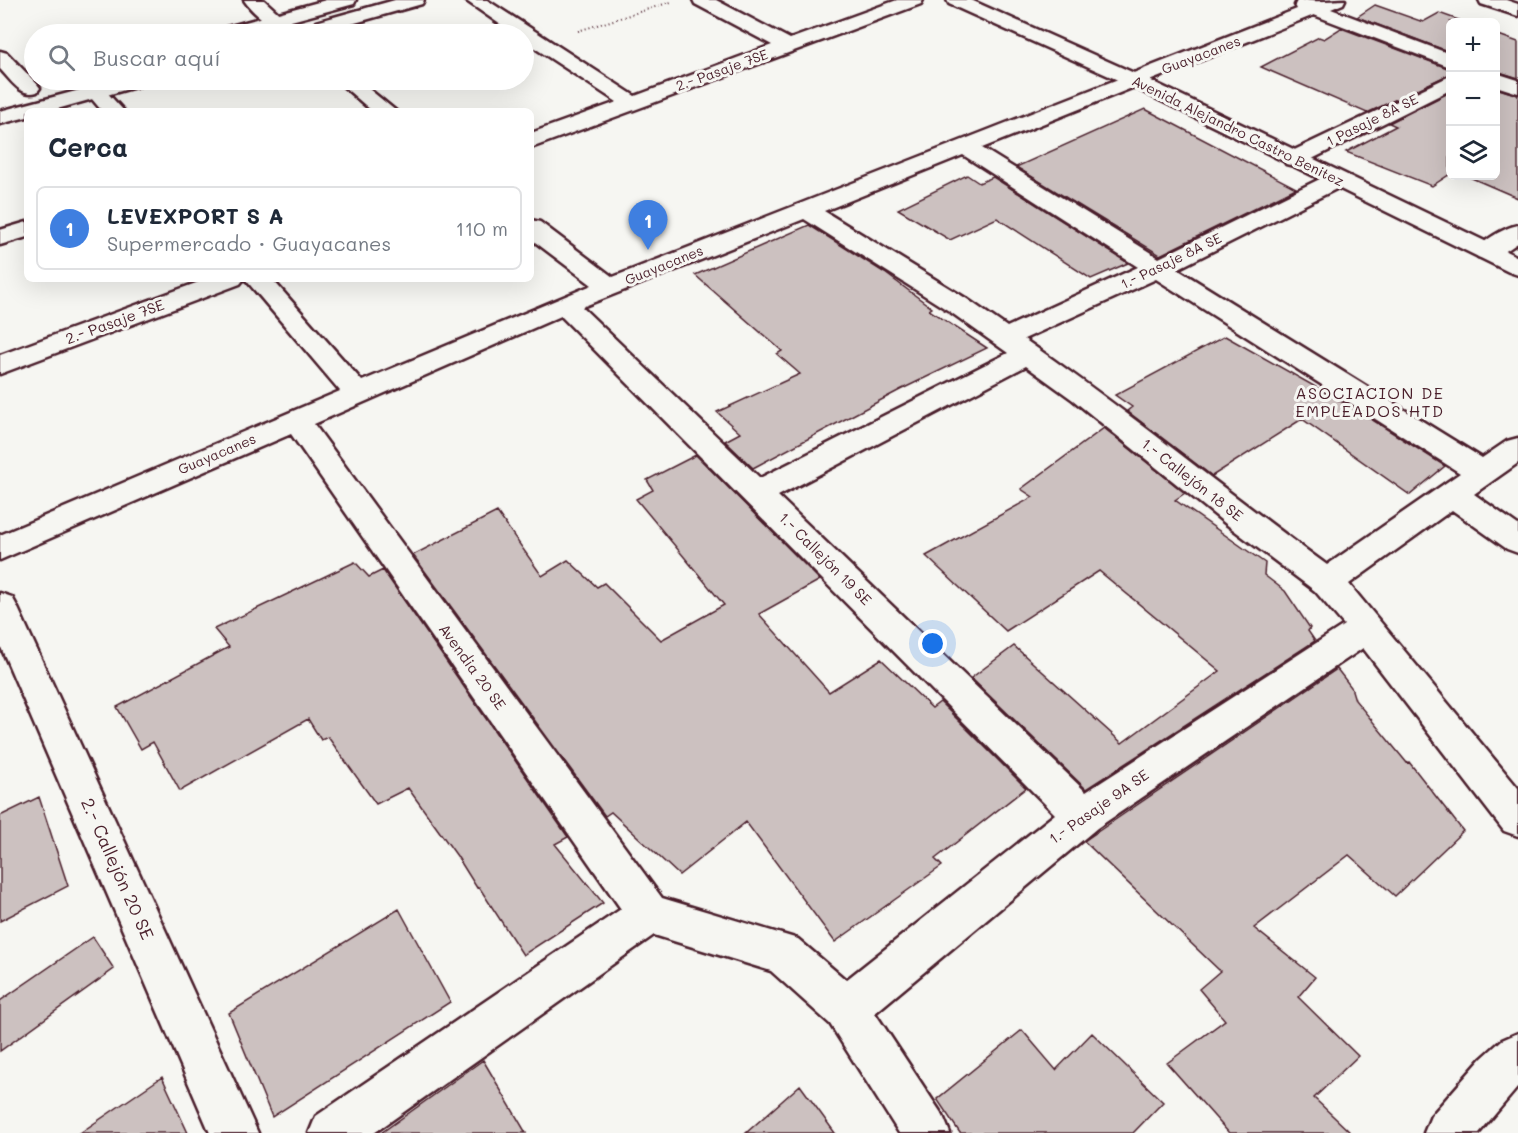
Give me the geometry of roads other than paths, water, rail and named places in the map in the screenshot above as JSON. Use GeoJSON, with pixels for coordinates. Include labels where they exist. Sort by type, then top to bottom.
{"type":"FeatureCollection","features":[{"type":"Feature","properties":{"kind":"street"},"geometry":{"type":"LineString","coordinates":[[253,0],[277,20]]}},
{"type":"Feature","properties":{"kind":"street"},"geometry":{"type":"LineString","coordinates":[[262,24],[347,0]]}},
{"type":"Feature","properties":{"kind":"street"},"geometry":{"type":"LineString","coordinates":[[331,24],[415,0]]}},
{"type":"Feature","properties":{"kind":"street"},"geometry":{"type":"LineString","coordinates":[[474,0],[511,24]]}},
{"type":"Feature","properties":{"kind":"street"},"geometry":{"type":"LineString","coordinates":[[702,0],[788,46]]}},
{"type":"Feature","properties":{"kind":"street","name":"2.- Pasaje 7SE"},"geometry":{"type":"LineString","coordinates":[[534,140],[914,0]]}},
{"type":"Feature","properties":{"kind":"street","name":"Avenida Alejandro Castro Benitez"},"geometry":{"type":"LineString","coordinates":[[956,0],[1136,81],[1518,267]]}},
{"type":"Feature","properties":{"kind":"street"},"geometry":{"type":"LineString","coordinates":[[1488,0],[1518,10]]}},
{"type":"Feature","properties":{"kind":"street"},"geometry":{"type":"LineString","coordinates":[[1315,3],[1446,59]]}},
{"type":"Feature","properties":{"kind":"street","name":"Guayacanes"},"geometry":{"type":"LineString","coordinates":[[0,548],[565,305],[804,209],[1136,81],[1315,3]]}},
{"type":"Feature","properties":{"kind":"street"},"geometry":{"type":"LineString","coordinates":[[534,39],[632,103]]}},
{"type":"Feature","properties":{"kind":"street"},"geometry":{"type":"LineString","coordinates":[[0,57],[24,82]]}},
{"type":"Feature","properties":{"kind":"street"},"geometry":{"type":"LineString","coordinates":[[1500,80],[1518,87]]}},
{"type":"Feature","properties":{"kind":"street","name":"1 Pasaje 8A SE"},"geometry":{"type":"LineString","coordinates":[[1294,159],[1446,84]]}},
{"type":"Feature","properties":{"kind":"street"},"geometry":{"type":"LineString","coordinates":[[10,94],[24,90]]}},
{"type":"Feature","properties":{"kind":"street"},"geometry":{"type":"LineString","coordinates":[[37,108],[103,90]]}},
{"type":"Feature","properties":{"kind":"street"},"geometry":{"type":"LineString","coordinates":[[359,90],[381,108]]}},
{"type":"Feature","properties":{"kind":"street"},"geometry":{"type":"LineString","coordinates":[[96,92],[110,108]]}},
{"type":"Feature","properties":{"kind":"street"},"geometry":{"type":"LineString","coordinates":[[0,118],[24,112]]}},
{"type":"Feature","properties":{"kind":"street"},"geometry":{"type":"LineString","coordinates":[[965,147],[1483,473]]}},
{"type":"Feature","properties":{"kind":"street","name":"1.- Pasaje 8A SE"},"geometry":{"type":"LineString","coordinates":[[758,493],[1156,268],[1336,180]]}},
{"type":"Feature","properties":{"kind":"street","name":"1.- Callejón 18 SE"},"geometry":{"type":"LineString","coordinates":[[804,209],[958,305],[1083,393],[1237,516],[1327,582],[1367,628],[1518,818]]}},
{"type":"Feature","properties":{"kind":"street"},"geometry":{"type":"LineString","coordinates":[[534,229],[610,287]]}},
{"type":"Feature","properties":{"kind":"street"},"geometry":{"type":"LineString","coordinates":[[0,238],[24,230]]}},
{"type":"Feature","properties":{"kind":"street"},"geometry":{"type":"LineString","coordinates":[[1487,252],[1518,232]]}},
{"type":"Feature","properties":{"kind":"street","name":"2.- Pasaje 7SE"},"geometry":{"type":"LineString","coordinates":[[0,365],[223,282]]}},
{"type":"Feature","properties":{"kind":"street"},"geometry":{"type":"LineString","coordinates":[[261,282],[357,393]]}},
{"type":"Feature","properties":{"kind":"street","name":"1.- Callejón 19 SE"},"geometry":{"type":"LineString","coordinates":[[565,305],[1083,815]]}},
{"type":"Feature","properties":{"kind":"street","name":"Avendia 20 SE"},"geometry":{"type":"LineString","coordinates":[[296,420],[649,914]]}},
{"type":"Feature","properties":{"kind":"street"},"geometry":{"type":"LineString","coordinates":[[1327,582],[1518,448]]}},
{"type":"Feature","properties":{"kind":"street"},"geometry":{"type":"LineString","coordinates":[[1452,495],[1518,541]]}},
{"type":"Feature","properties":{"kind":"street","name":"2.- Callejón 20 SE"},"geometry":{"type":"LineString","coordinates":[[0,606],[234,1133]]}},
{"type":"Feature","properties":{"kind":"street","name":"1.- Pasaje 9A SE"},"geometry":{"type":"LineString","coordinates":[[846,1008],[1083,815],[1367,628]]}},
{"type":"Feature","properties":{"kind":"street"},"geometry":{"type":"LineString","coordinates":[[333,1133],[649,914],[783,954],[846,1008],[926,1133]]}},
{"type":"Feature","properties":{"kind":"street"},"geometry":{"type":"LineString","coordinates":[[1448,1133],[1498,1074],[1518,1056]]}},
{"type":"Feature","properties":{"kind":"place","name":"LEVEXPORT S A"},"geometry":{"type":"Point","coordinates":[648,250]}},
{"type":"Feature","properties":{"kind":"district","name":"ASOCIACION DE EMPLEADOS HTD"},"geometry":{"type":"Point","coordinates":[1370,402]}}]}
